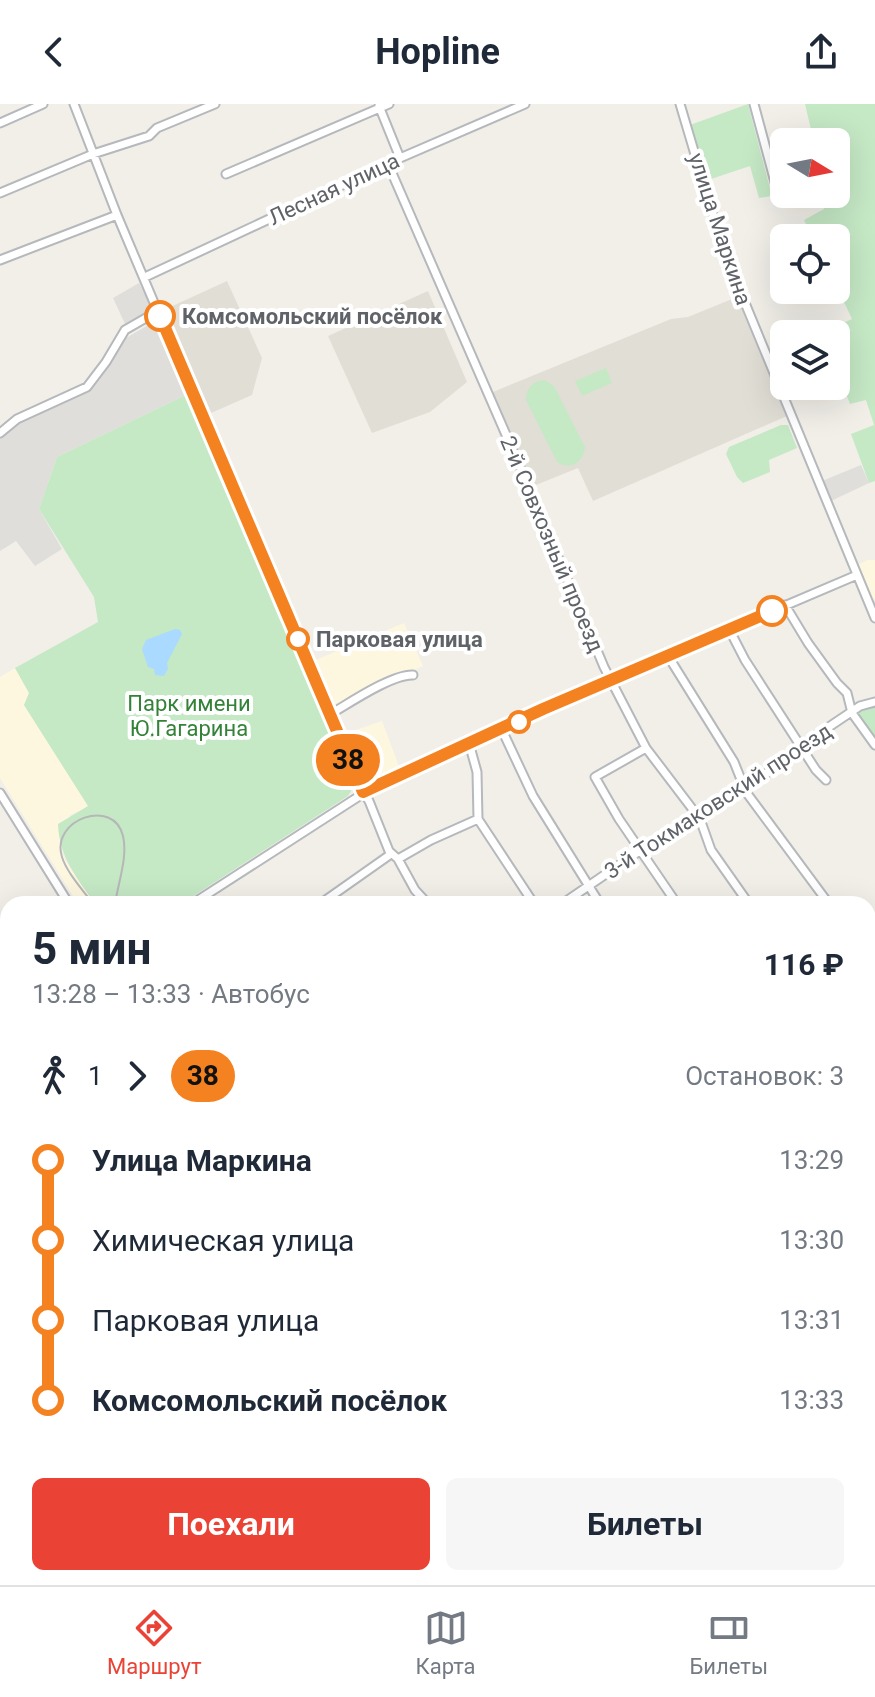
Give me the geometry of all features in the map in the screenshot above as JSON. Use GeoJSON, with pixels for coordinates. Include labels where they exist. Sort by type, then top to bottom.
{"type":"FeatureCollection","features":[{"type":"Feature","properties":{"kind":"street"},"geometry":{"type":"LineString","coordinates":[[0,123],[43,104]]}},
{"type":"Feature","properties":{"kind":"street"},"geometry":{"type":"LineString","coordinates":[[74,104],[117,215],[329,715],[395,857],[421,896]]}},
{"type":"Feature","properties":{"kind":"street"},"geometry":{"type":"LineString","coordinates":[[0,193],[93,154],[149,136],[157,128],[215,104]]}},
{"type":"Feature","properties":{"kind":"street"},"geometry":{"type":"LineString","coordinates":[[226,174],[389,104]]}},
{"type":"Feature","properties":{"kind":"street","name":"Лесная улица"},"geometry":{"type":"LineString","coordinates":[[145,277],[400,158],[525,104]]}},
{"type":"Feature","properties":{"kind":"street","name":"улица Маркина"},"geometry":{"type":"LineString","coordinates":[[680,104],[724,252],[875,618]]}},
{"type":"Feature","properties":{"kind":"street"},"geometry":{"type":"LineString","coordinates":[[754,104],[770,164]]}},
{"type":"Feature","properties":{"kind":"street"},"geometry":{"type":"LineString","coordinates":[[379,106],[400,158]]}},
{"type":"Feature","properties":{"kind":"street","name":"2-й Совхозный проезд"},"geometry":{"type":"LineString","coordinates":[[388,164],[611,680],[646,748],[696,814],[711,850],[743,896]]}},
{"type":"Feature","properties":{"kind":"street"},"geometry":{"type":"LineString","coordinates":[[0,260],[117,215]]}},
{"type":"Feature","properties":{"kind":"street"},"geometry":{"type":"LineString","coordinates":[[0,433],[17,419],[87,387],[125,330],[158,311]]}},
{"type":"Feature","properties":{"kind":"street"},"geometry":{"type":"LineString","coordinates":[[204,896],[363,792],[611,680],[857,575]]}},
{"type":"Feature","properties":{"kind":"street"},"geometry":{"type":"LineString","coordinates":[[785,605],[837,683],[847,693],[852,713],[875,745]]}},
{"type":"Feature","properties":{"kind":"street"},"geometry":{"type":"LineString","coordinates":[[729,629],[745,660],[816,770],[826,780]]}},
{"type":"Feature","properties":{"kind":"street"},"geometry":{"type":"LineString","coordinates":[[668,656],[734,762],[746,792],[823,896]]}},
{"type":"Feature","properties":{"kind":"street"},"geometry":{"type":"LineString","coordinates":[[329,715],[407,674],[413,675]]}},
{"type":"Feature","properties":{"kind":"street","name":"3-й Токмаковский проезд"},"geometry":{"type":"LineString","coordinates":[[573,896],[641,850],[685,825],[696,814],[737,792],[744,783],[769,772],[860,706],[875,702]]}},
{"type":"Feature","properties":{"kind":"street"},"geometry":{"type":"LineString","coordinates":[[502,730],[529,788],[595,896]]}},
{"type":"Feature","properties":{"kind":"street"},"geometry":{"type":"LineString","coordinates":[[469,743],[477,772],[478,819],[529,896]]}},
{"type":"Feature","properties":{"kind":"street"},"geometry":{"type":"LineString","coordinates":[[646,748],[595,777],[619,819],[672,896]]}},
{"type":"Feature","properties":{"kind":"street"},"geometry":{"type":"LineString","coordinates":[[0,793],[64,896]]}},
{"type":"Feature","properties":{"kind":"street"},"geometry":{"type":"LineString","coordinates":[[334,895],[395,857],[478,819]]}},
{"type":"Feature","properties":{"kind":"shaded area"},"geometry":{"type":"Polygon","coordinates":[[[227,281],[262,358],[252,395],[211,413],[166,309],[227,281]]]}},
{"type":"Feature","properties":{"kind":"shaded area"},"geometry":{"type":"Polygon","coordinates":[[[139,283],[154,311],[126,326],[113,298],[139,283]]]}},
{"type":"Feature","properties":{"kind":"shaded area"},"geometry":{"type":"Polygon","coordinates":[[[428,291],[467,382],[430,412],[372,433],[328,336],[428,291]]]}},
{"type":"Feature","properties":{"kind":"shaded area"},"geometry":{"type":"Polygon","coordinates":[[[737,297],[770,376],[770,400],[780,400],[787,416],[593,501],[578,468],[531,487],[493,392],[671,319],[688,317],[737,297]]]}},
{"type":"Feature","properties":{"kind":"shaded area"},"geometry":{"type":"Polygon","coordinates":[[[157,320],[188,394],[57,457],[39,509],[62,549],[35,566],[16,541],[0,551],[0,437],[20,422],[84,393],[121,341],[157,320]]]}},
{"type":"Feature","properties":{"kind":"shaded area"},"geometry":{"type":"Polygon","coordinates":[[[861,465],[869,483],[831,501],[822,481],[861,465]]]}},
{"type":"Feature","properties":{"kind":"shaded area"},"geometry":{"type":"Polygon","coordinates":[[[875,560],[873,601],[857,565],[875,560]]]}},
{"type":"Feature","properties":{"kind":"shaded area"},"geometry":{"type":"Polygon","coordinates":[[[404,623],[423,666],[329,707],[311,662],[404,623]]]}},
{"type":"Feature","properties":{"kind":"shaded area"},"geometry":{"type":"Polygon","coordinates":[[[15,668],[29,693],[24,705],[89,807],[70,815],[62,852],[90,896],[73,896],[0,778],[0,677],[15,668]]]}},
{"type":"Feature","properties":{"kind":"shaded area"},"geometry":{"type":"Polygon","coordinates":[[[382,721],[400,769],[374,781],[367,780],[357,774],[341,735],[382,721]]]}},
{"type":"Feature","properties":{"kind":"green space"},"geometry":{"type":"Polygon","coordinates":[[[748,104],[770,196],[759,198],[750,166],[705,181],[690,125],[748,104]]]}},
{"type":"Feature","properties":{"kind":"green space"},"geometry":{"type":"Polygon","coordinates":[[[805,104],[875,104],[875,481],[869,483],[851,434],[874,425],[866,400],[850,404],[848,400],[852,319],[845,304],[850,304],[850,224],[806,224],[804,220],[824,208],[850,208],[850,128],[811,128],[805,104]]]}},
{"type":"Feature","properties":{"kind":"green space"},"geometry":{"type":"Polygon","coordinates":[[[606,368],[612,383],[582,396],[575,381],[606,368]]]}},
{"type":"Feature","properties":{"kind":"green space"},"geometry":{"type":"Polygon","coordinates":[[[545,380],[554,386],[585,447],[576,464],[567,466],[557,462],[526,400],[531,386],[545,380]]]}},
{"type":"Feature","properties":{"kind":"green space","name":"Парк имени Ю.Гагарина"},"geometry":{"type":"Polygon","coordinates":[[[188,394],[351,778],[348,796],[193,896],[90,896],[65,857],[58,824],[88,806],[24,705],[29,693],[15,668],[98,622],[94,597],[39,509],[57,457],[188,394]]]}},
{"type":"Feature","properties":{"kind":"green space"},"geometry":{"type":"Polygon","coordinates":[[[781,425],[788,425],[797,448],[769,460],[770,472],[743,483],[726,454],[729,447],[781,425]]]}},
{"type":"Feature","properties":{"kind":"green space"},"geometry":{"type":"Polygon","coordinates":[[[875,704],[875,742],[857,712],[875,704]]]}},
{"type":"Feature","properties":{"kind":"water"},"geometry":{"type":"Polygon","coordinates":[[[175,629],[182,634],[167,663],[168,669],[164,676],[155,675],[154,669],[148,667],[142,649],[146,640],[175,629]]]}},
{"type":"Feature","properties":{"kind":"tram line"},"geometry":{"type":"LineString","coordinates":[[87,896],[68,869],[62,857],[61,844],[65,832],[74,823],[97,815],[108,817],[117,824],[123,836],[123,861],[116,896]]}},
{"type":"Feature","properties":{"kind":"bus line","name":"38"},"geometry":{"type":"LineString","coordinates":[[160,316],[363,792],[543,709],[772,611]]}},
{"type":"Feature","properties":{"kind":"place","name":"Комсомольский посёлок"},"geometry":{"type":"Point","coordinates":[160,316]}},
{"type":"Feature","properties":{"kind":"place","name":"Парковая улица"},"geometry":{"type":"Point","coordinates":[298,639]}}]}
